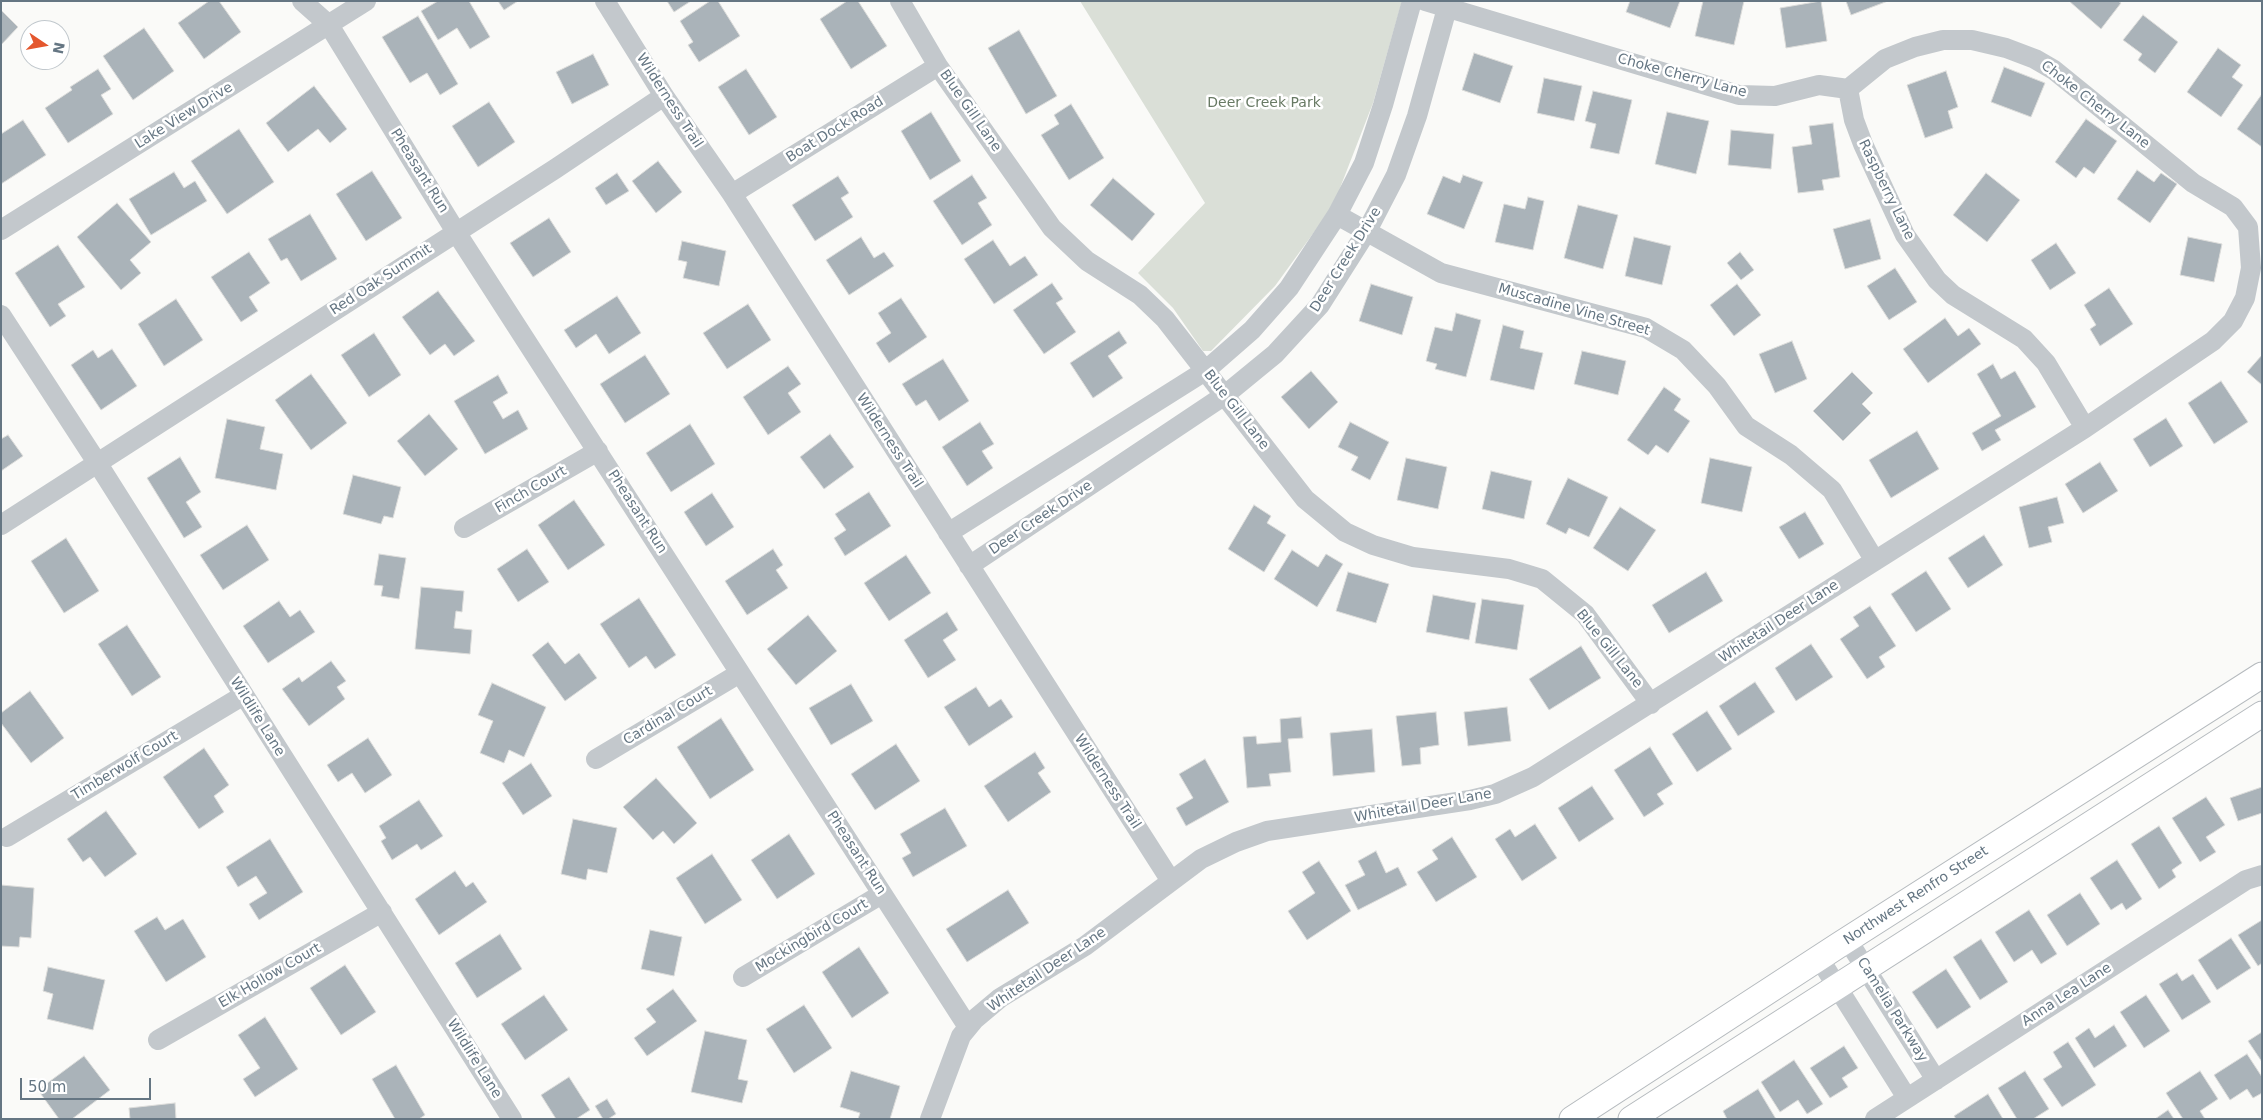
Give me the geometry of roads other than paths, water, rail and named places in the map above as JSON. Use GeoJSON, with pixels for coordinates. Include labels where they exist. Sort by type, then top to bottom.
{"type":"FeatureCollection","features":[{"type":"Feature","properties":{"kind":"main road","name":"Northwest Renfro Street"},"geometry":{"type":"LineString","coordinates":[[1572,1119],[1847,939],[2262,675]]}},
{"type":"Feature","properties":{"kind":"main road"},"geometry":{"type":"LineString","coordinates":[[1631,1119],[2262,714]]}},
{"type":"Feature","properties":{"kind":"street","name":"Pheasant Run"},"geometry":{"type":"LineString","coordinates":[[302,1],[329,25],[456,232],[968,1027]]}},
{"type":"Feature","properties":{"kind":"street","name":"Lake View Drive"},"geometry":{"type":"LineString","coordinates":[[1,230],[366,1]]}},
{"type":"Feature","properties":{"kind":"street","name":"Wilderness Trail"},"geometry":{"type":"LineString","coordinates":[[605,1],[664,96],[732,194],[1171,881]]}},
{"type":"Feature","properties":{"kind":"street","name":"Blue Gill Lane"},"geometry":{"type":"LineString","coordinates":[[900,1],[938,66],[1052,228],[1087,261],[1140,295],[1165,319],[1305,499],[1344,532],[1372,545],[1413,557],[1502,568],[1542,579],[1585,614],[1651,704]]}},
{"type":"Feature","properties":{"kind":"street"},"geometry":{"type":"LineString","coordinates":[[948,533],[1205,371],[1252,330],[1289,288],[1337,215],[1364,163],[1383,105],[1412,1]]}},
{"type":"Feature","properties":{"kind":"street","name":"Choke Cherry Lane"},"geometry":{"type":"LineString","coordinates":[[1425,1],[1448,4],[1739,95],[1775,96],[1819,85],[1848,89],[1885,58],[1915,47],[1943,40],[1972,40],[2006,48],[2035,58],[2054,70],[2193,182],[2233,207],[2248,227],[2251,268],[2245,298],[2233,321],[2213,340],[2085,428]]}},
{"type":"Feature","properties":{"kind":"street","name":"Deer Creek Drive"},"geometry":{"type":"LineString","coordinates":[[970,566],[1225,394],[1275,354],[1320,305],[1367,231],[1396,176],[1417,116],[1448,4]]}},
{"type":"Feature","properties":{"kind":"street","name":"Boat Dock Road"},"geometry":{"type":"LineString","coordinates":[[732,194],[938,66]]}},
{"type":"Feature","properties":{"kind":"street","name":"Raspberry Lane"},"geometry":{"type":"LineString","coordinates":[[1848,89],[1854,120],[1863,144],[1905,235],[1937,280],[1953,295],[2024,339],[2046,363],[2085,428]]}},
{"type":"Feature","properties":{"kind":"street","name":"Red Oak Summit"},"geometry":{"type":"LineString","coordinates":[[1,525],[664,96]]}},
{"type":"Feature","properties":{"kind":"street","name":"Muscadine Vine Street"},"geometry":{"type":"LineString","coordinates":[[1337,215],[1441,273],[1646,328],[1683,350],[1716,386],[1746,426],[1791,455],[1832,490],[1875,561]]}},
{"type":"Feature","properties":{"kind":"street","name":"Wildlife Lane"},"geometry":{"type":"LineString","coordinates":[[1,315],[98,464],[512,1119]]}},
{"type":"Feature","properties":{"kind":"street","name":"Whitetail Deer Lane"},"geometry":{"type":"LineString","coordinates":[[930,1119],[961,1036],[975,1019],[1000,998],[1085,946],[1201,859],[1236,842],[1267,831],[1470,800],[1495,794],[1533,777],[2085,428]]}},
{"type":"Feature","properties":{"kind":"street","name":"Finch Court"},"geometry":{"type":"LineString","coordinates":[[464,528],[598,451]]}},
{"type":"Feature","properties":{"kind":"street","name":"Cardinal Court"},"geometry":{"type":"LineString","coordinates":[[596,759],[740,673]]}},
{"type":"Feature","properties":{"kind":"street","name":"Timberwolf Court"},"geometry":{"type":"LineString","coordinates":[[7,837],[244,696]]}},
{"type":"Feature","properties":{"kind":"street","name":"Anna Lea Lane"},"geometry":{"type":"LineString","coordinates":[[1875,1119],[2246,880],[2262,875]]}},
{"type":"Feature","properties":{"kind":"street","name":"Mockingbird Court"},"geometry":{"type":"LineString","coordinates":[[743,977],[882,894]]}},
{"type":"Feature","properties":{"kind":"street","name":"Elk Hollow Court"},"geometry":{"type":"LineString","coordinates":[[158,1040],[382,912]]}},
{"type":"Feature","properties":{"kind":"street","name":"Camelia Parkway"},"geometry":{"type":"LineString","coordinates":[[1847,939],[1936,1080]]}},
{"type":"Feature","properties":{"kind":"street"},"geometry":{"type":"LineString","coordinates":[[1819,958],[1907,1098]]}},
{"type":"Feature","properties":{"kind":"park label","name":"Deer Creek Park"},"geometry":{"type":"Point","coordinates":[1264,103]}}]}
